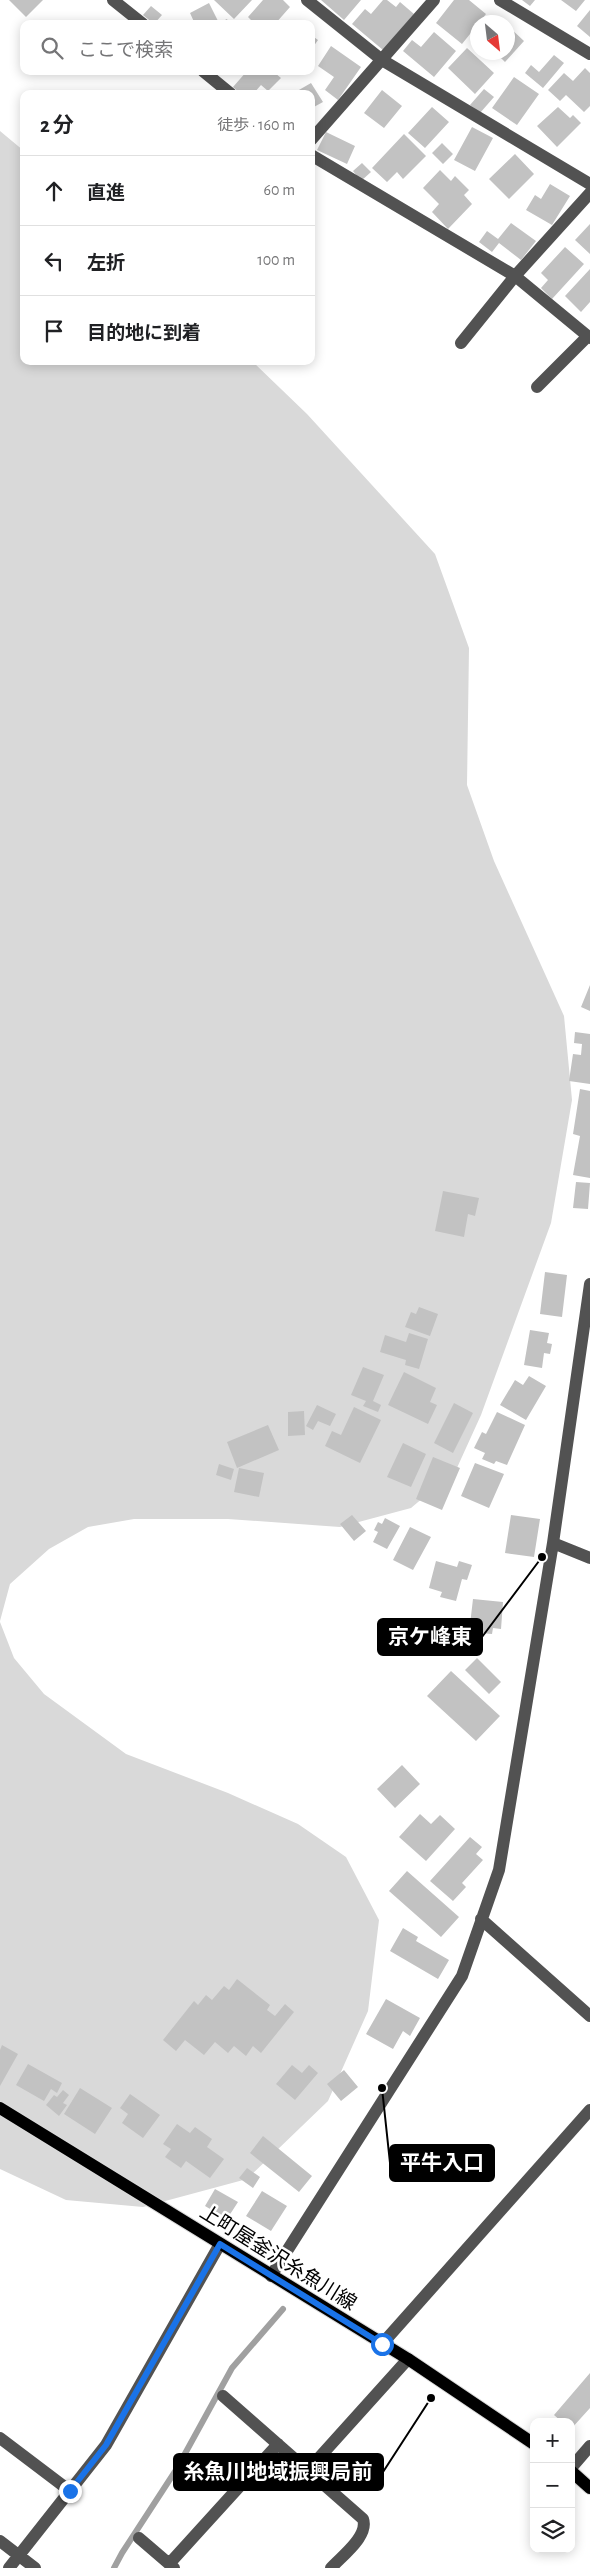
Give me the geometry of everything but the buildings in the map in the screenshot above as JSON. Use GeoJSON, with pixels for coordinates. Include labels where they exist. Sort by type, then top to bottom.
{"type":"FeatureCollection","features":[{"type":"Feature","properties":{"kind":"main road","name":"上町屋釜沢糸魚川線"},"geometry":{"type":"LineString","coordinates":[[0,2108],[408,2359],[530,2441]]}},
{"type":"Feature","properties":{"kind":"main road"},"geometry":{"type":"LineString","coordinates":[[575,2475],[590,2488]]}},
{"type":"Feature","properties":{"kind":"street"},"geometry":{"type":"LineString","coordinates":[[307,0],[382,60],[590,184]]}},
{"type":"Feature","properties":{"kind":"street"},"geometry":{"type":"LineString","coordinates":[[315,135],[434,0]]}},
{"type":"Feature","properties":{"kind":"street"},"geometry":{"type":"LineString","coordinates":[[500,0],[590,54]]}},
{"type":"Feature","properties":{"kind":"street"},"geometry":{"type":"LineString","coordinates":[[115,1],[138,20]]}},
{"type":"Feature","properties":{"kind":"street"},"geometry":{"type":"LineString","coordinates":[[208,75],[226,90]]}},
{"type":"Feature","properties":{"kind":"street"},"geometry":{"type":"LineString","coordinates":[[315,157],[515,276],[589,337],[537,387]]}},
{"type":"Feature","properties":{"kind":"street"},"geometry":{"type":"LineString","coordinates":[[461,343],[515,276],[590,193]]}},
{"type":"Feature","properties":{"kind":"street"},"geometry":{"type":"LineString","coordinates":[[271,2276],[462,1976],[499,1870],[553,1543],[590,1284]]}},
{"type":"Feature","properties":{"kind":"street"},"geometry":{"type":"LineString","coordinates":[[553,1543],[590,1558]]}},
{"type":"Feature","properties":{"kind":"street"},"geometry":{"type":"LineString","coordinates":[[481,1919],[590,2016]]}},
{"type":"Feature","properties":{"kind":"street"},"geometry":{"type":"LineString","coordinates":[[382,2344],[590,2110]]}},
{"type":"Feature","properties":{"kind":"street"},"geometry":{"type":"LineString","coordinates":[[9,2568],[106,2445],[220,2244]]}},
{"type":"Feature","properties":{"kind":"street"},"geometry":{"type":"LineString","coordinates":[[308,2470],[408,2359]]}},
{"type":"Feature","properties":{"kind":"street"},"geometry":{"type":"LineString","coordinates":[[224,2396],[363,2519],[365,2526],[362,2534],[331,2568]]}},
{"type":"Feature","properties":{"kind":"street"},"geometry":{"type":"LineString","coordinates":[[0,2438],[70,2491]]}},
{"type":"Feature","properties":{"kind":"street"},"geometry":{"type":"LineString","coordinates":[[139,2538],[172,2566],[278,2444]]}},
{"type":"Feature","properties":{"kind":"street"},"geometry":{"type":"LineString","coordinates":[[575,2464],[587,2451]]}},
{"type":"Feature","properties":{"kind":"street"},"geometry":{"type":"LineString","coordinates":[[0,2540],[35,2568]]}},
{"type":"Feature","properties":{"kind":"shaded area"},"geometry":{"type":"Polygon","coordinates":[[[0,131],[20,148],[20,365],[256,365],[307,414],[435,554],[469,648],[467,785],[494,861],[564,1016],[572,1100],[551,1223],[481,1415],[456,1470],[411,1508],[340,1527],[228,1519],[134,1519],[88,1527],[49,1549],[10,1584],[0,1621],[0,131]]]}},
{"type":"Feature","properties":{"kind":"shaded area"},"geometry":{"type":"Polygon","coordinates":[[[0,1622],[14,1658],[44,1694],[126,1754],[228,1793],[298,1824],[346,1857],[379,1920],[368,2011],[328,2101],[247,2179],[143,2207],[66,2200],[0,2169],[0,1622]]]}},
{"type":"Feature","properties":{"kind":"waterway"},"geometry":{"type":"LineString","coordinates":[[114,2568],[176,2470],[232,2368],[283,2309]]}},
{"type":"Feature","properties":{"kind":"place","name":"京ケ峰東"},"geometry":{"type":"Point","coordinates":[542,1557]}},
{"type":"Feature","properties":{"kind":"place","name":"平牛入口"},"geometry":{"type":"Point","coordinates":[382,2088]}},
{"type":"Feature","properties":{"kind":"place","name":"糸魚川地域振興局前"},"geometry":{"type":"Point","coordinates":[431,2398]}},
{"type":"Feature","properties":{"kind":"route"},"geometry":{"type":"LineString","coordinates":[[70,2491],[106,2445],[220,2244],[382,2344]]}}]}
